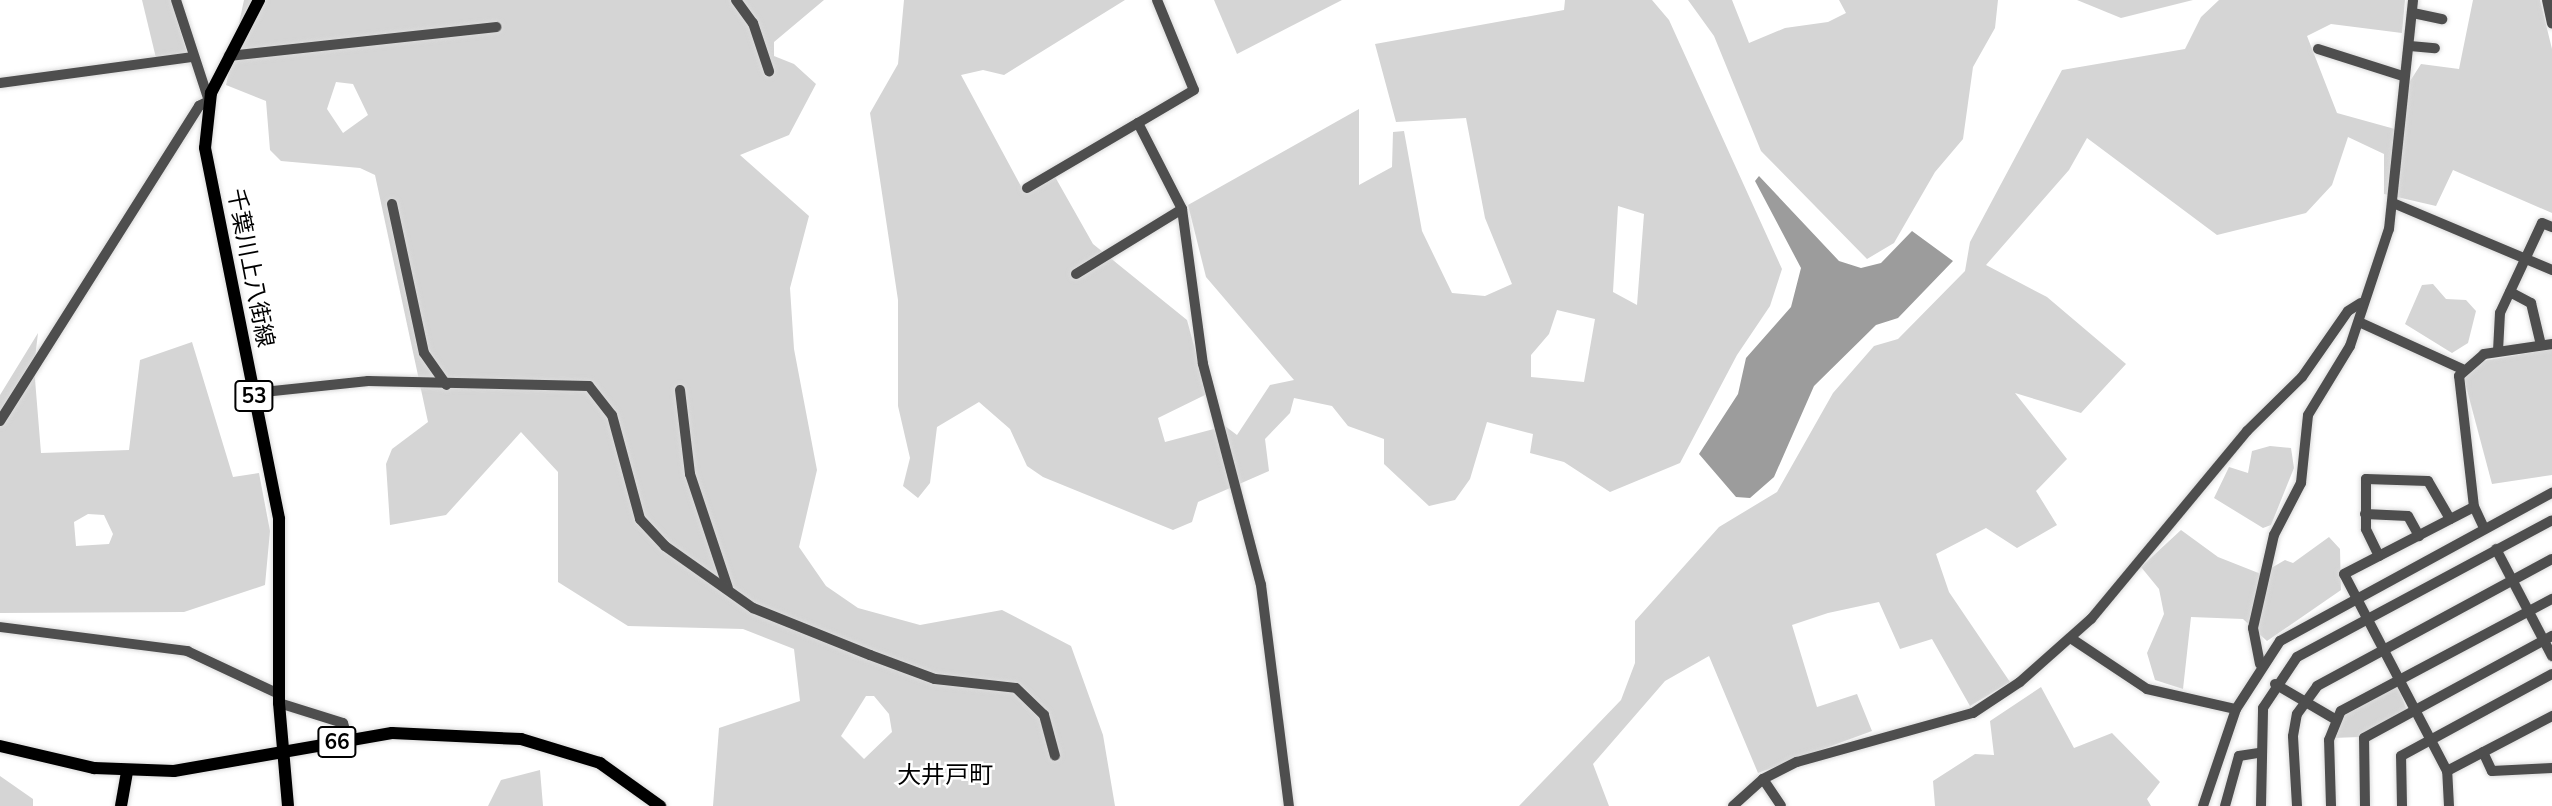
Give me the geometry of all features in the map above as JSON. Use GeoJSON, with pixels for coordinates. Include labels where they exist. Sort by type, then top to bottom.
{"type":"FeatureCollection","features":[{"type":"Feature","properties":{"kind":"main road","name":"千葉川上八街線"},"geometry":{"type":"LineString","coordinates":[[258,0],[209,102],[205,148],[280,537],[279,699],[281,751],[288,806]]}},
{"type":"Feature","properties":{"kind":"main road","name":"66"},"geometry":{"type":"LineString","coordinates":[[0,746],[127,772],[174,771],[281,751],[414,731],[554,746],[600,763],[660,806]]}},
{"type":"Feature","properties":{"kind":"main road"},"geometry":{"type":"LineString","coordinates":[[121,806],[127,772]]}},
{"type":"Feature","properties":{"kind":"street"},"geometry":{"type":"LineString","coordinates":[[0,421],[199,106],[209,102],[176,0]]}},
{"type":"Feature","properties":{"kind":"street"},"geometry":{"type":"LineString","coordinates":[[736,0],[753,23],[769,71]]}},
{"type":"Feature","properties":{"kind":"street"},"geometry":{"type":"LineString","coordinates":[[1027,188],[1194,90],[1157,0]]}},
{"type":"Feature","properties":{"kind":"street"},"geometry":{"type":"LineString","coordinates":[[2260,664],[2253,628],[2274,535],[2301,483],[2308,415],[2359,322],[2361,303],[2393,203],[2403,76],[2410,47],[2413,0]]}},
{"type":"Feature","properties":{"kind":"street"},"geometry":{"type":"LineString","coordinates":[[2547,0],[2552,23]]}},
{"type":"Feature","properties":{"kind":"street"},"geometry":{"type":"LineString","coordinates":[[2413,13],[2442,19]]}},
{"type":"Feature","properties":{"kind":"street"},"geometry":{"type":"LineString","coordinates":[[229,57],[496,27]]}},
{"type":"Feature","properties":{"kind":"street"},"geometry":{"type":"LineString","coordinates":[[2410,47],[2435,48]]}},
{"type":"Feature","properties":{"kind":"street"},"geometry":{"type":"LineString","coordinates":[[2318,49],[2403,76]]}},
{"type":"Feature","properties":{"kind":"street"},"geometry":{"type":"LineString","coordinates":[[0,83],[193,57]]}},
{"type":"Feature","properties":{"kind":"street"},"geometry":{"type":"LineString","coordinates":[[1138,123],[1182,209],[1203,364],[1261,585],[1289,806]]}},
{"type":"Feature","properties":{"kind":"street"},"geometry":{"type":"LineString","coordinates":[[2393,203],[2552,270]]}},
{"type":"Feature","properties":{"kind":"street"},"geometry":{"type":"LineString","coordinates":[[392,205],[424,353],[446,384]]}},
{"type":"Feature","properties":{"kind":"street"},"geometry":{"type":"LineString","coordinates":[[1076,274],[1182,209]]}},
{"type":"Feature","properties":{"kind":"street"},"geometry":{"type":"LineString","coordinates":[[2498,351],[2497,323],[2510,292],[2542,223],[2552,227]]}},
{"type":"Feature","properties":{"kind":"street"},"geometry":{"type":"LineString","coordinates":[[2484,528],[2474,507],[2458,388],[2462,369],[2475,357],[2498,351],[2547,345],[2531,303],[2510,292]]}},
{"type":"Feature","properties":{"kind":"street"},"geometry":{"type":"LineString","coordinates":[[1733,806],[1763,779],[1826,749],[1973,713],[2072,639],[2247,431],[2302,377],[2348,311],[2361,303]]}},
{"type":"Feature","properties":{"kind":"street"},"geometry":{"type":"LineString","coordinates":[[2359,322],[2462,369]]}},
{"type":"Feature","properties":{"kind":"street"},"geometry":{"type":"LineString","coordinates":[[254,393],[368,381],[589,386],[612,415],[644,524],[695,570],[728,588],[753,608],[893,665],[935,679],[1016,688],[1044,715],[1055,756]]}},
{"type":"Feature","properties":{"kind":"street"},"geometry":{"type":"LineString","coordinates":[[680,390],[690,474],[728,588]]}},
{"type":"Feature","properties":{"kind":"street"},"geometry":{"type":"LineString","coordinates":[[2379,556],[2365,514],[2366,479],[2428,481],[2450,519]]}},
{"type":"Feature","properties":{"kind":"street"},"geometry":{"type":"LineString","coordinates":[[2203,806],[2236,709],[2260,664],[2290,634],[2355,596],[2552,493]]}},
{"type":"Feature","properties":{"kind":"street"},"geometry":{"type":"LineString","coordinates":[[2449,806],[2447,771],[2344,574],[2474,507]]}},
{"type":"Feature","properties":{"kind":"street"},"geometry":{"type":"LineString","coordinates":[[2365,514],[2408,516],[2419,536]]}},
{"type":"Feature","properties":{"kind":"street"},"geometry":{"type":"LineString","coordinates":[[2261,806],[2259,753],[2263,708],[2274,684],[2304,652],[2552,520]]}},
{"type":"Feature","properties":{"kind":"street"},"geometry":{"type":"LineString","coordinates":[[2496,549],[2528,611],[2548,639],[2552,656]]}},
{"type":"Feature","properties":{"kind":"street"},"geometry":{"type":"LineString","coordinates":[[2297,806],[2293,736],[2305,701],[2329,676],[2552,559]]}},
{"type":"Feature","properties":{"kind":"street"},"geometry":{"type":"LineString","coordinates":[[2331,806],[2329,740],[2335,719],[2399,678],[2552,599]]}},
{"type":"Feature","properties":{"kind":"street"},"geometry":{"type":"LineString","coordinates":[[0,627],[187,651],[279,699],[343,723],[348,740]]}},
{"type":"Feature","properties":{"kind":"street"},"geometry":{"type":"LineString","coordinates":[[2072,639],[2147,689],[2236,709]]}},
{"type":"Feature","properties":{"kind":"street"},"geometry":{"type":"LineString","coordinates":[[2365,806],[2364,738],[2548,639]]}},
{"type":"Feature","properties":{"kind":"street"},"geometry":{"type":"LineString","coordinates":[[2402,806],[2401,756],[2552,674]]}},
{"type":"Feature","properties":{"kind":"street"},"geometry":{"type":"LineString","coordinates":[[2274,684],[2335,719]]}},
{"type":"Feature","properties":{"kind":"street"},"geometry":{"type":"LineString","coordinates":[[2447,771],[2552,716]]}},
{"type":"Feature","properties":{"kind":"street"},"geometry":{"type":"LineString","coordinates":[[2483,752],[2492,771],[2552,768]]}},
{"type":"Feature","properties":{"kind":"street"},"geometry":{"type":"LineString","coordinates":[[2225,806],[2239,756],[2259,753]]}},
{"type":"Feature","properties":{"kind":"street"},"geometry":{"type":"LineString","coordinates":[[1763,779],[1781,806]]}},
{"type":"Feature","properties":{"kind":"shaded area"},"geometry":{"type":"Polygon","coordinates":[[[142,0],[171,0],[188,56],[156,58],[142,0]]]}},
{"type":"Feature","properties":{"kind":"shaded area"},"geometry":{"type":"Polygon","coordinates":[[[244,0],[824,0],[774,42],[774,56],[794,64],[816,84],[789,135],[740,155],[809,216],[790,288],[794,349],[817,470],[799,547],[826,586],[858,608],[920,625],[1002,610],[1071,646],[1103,735],[1115,806],[713,806],[719,728],[800,701],[794,649],[743,629],[628,626],[558,582],[558,472],[521,432],[446,515],[390,525],[386,464],[392,449],[428,422],[375,175],[360,168],[281,161],[270,150],[266,101],[226,85],[244,0]],[[336,82],[327,109],[343,133],[368,115],[353,84],[336,82]],[[866,696],[841,736],[864,759],[892,732],[889,714],[874,696],[866,696]]]}},
{"type":"Feature","properties":{"kind":"shaded area"},"geometry":{"type":"Polygon","coordinates":[[[904,0],[1125,0],[1004,75],[983,70],[961,75],[1023,190],[1054,175],[1093,244],[1187,320],[1207,394],[1158,418],[1165,442],[1225,426],[1237,435],[1270,385],[1294,380],[1206,277],[1188,205],[1359,109],[1359,185],[1392,167],[1393,132],[1404,131],[1422,231],[1452,293],[1485,296],[1512,284],[1485,218],[1466,118],[1396,122],[1375,44],[1564,10],[1565,0],[1652,0],[1669,20],[1782,269],[1770,306],[1737,355],[1680,463],[1610,492],[1564,462],[1530,453],[1533,434],[1487,422],[1470,479],[1455,500],[1429,506],[1384,464],[1384,439],[1348,426],[1332,406],[1294,398],[1290,413],[1265,439],[1269,471],[1198,502],[1192,522],[1173,530],[1043,477],[1027,466],[1010,429],[979,402],[937,427],[930,483],[918,498],[903,486],[910,458],[898,406],[898,300],[870,113],[898,64],[904,0]],[[1618,206],[1613,292],[1637,305],[1644,214],[1618,206]],[[1557,310],[1549,334],[1531,355],[1531,377],[1584,382],[1595,319],[1557,310]]]}},
{"type":"Feature","properties":{"kind":"shaded area"},"geometry":{"type":"Polygon","coordinates":[[[1214,0],[1342,0],[1237,54],[1214,0]]]}},
{"type":"Feature","properties":{"kind":"shaded area"},"geometry":{"type":"Polygon","coordinates":[[[1688,0],[1732,0],[1749,43],[1785,28],[1828,22],[1846,13],[1839,0],[1998,0],[1995,28],[1973,67],[1963,139],[1935,172],[1894,243],[1867,259],[1761,151],[1714,36],[1688,0]]]}},
{"type":"Feature","properties":{"kind":"shaded area"},"geometry":{"type":"Polygon","coordinates":[[[2077,0],[2193,0],[2121,18],[2077,0]]]}},
{"type":"Feature","properties":{"kind":"shaded area"},"geometry":{"type":"Polygon","coordinates":[[[2219,0],[2405,0],[2402,33],[2331,24],[2307,36],[2337,113],[2402,131],[2405,89],[2421,64],[2459,69],[2473,0],[2540,0],[2552,49],[2552,213],[2453,170],[2436,206],[2384,194],[2384,154],[2348,137],[2332,185],[2306,213],[2217,235],[2087,138],[2069,170],[1986,265],[2047,297],[2126,364],[2081,413],[2015,393],[2067,459],[2036,491],[2057,525],[2017,548],[1986,528],[1936,554],[1949,592],[2010,682],[1970,706],[1932,639],[1900,649],[1879,602],[1828,613],[1792,625],[1817,707],[1857,694],[1872,731],[1758,773],[1709,656],[1665,681],[1593,764],[1609,806],[1519,806],[1621,700],[1635,663],[1635,621],[1719,527],[1777,492],[1833,393],[1874,346],[1898,339],[1965,271],[1970,242],[2062,70],[2185,49],[2201,17],[2219,0]]]}},
{"type":"Feature","properties":{"kind":"shaded area"},"geometry":{"type":"Polygon","coordinates":[[[1759,176],[1839,261],[1861,268],[1881,263],[1912,231],[1953,261],[1898,318],[1876,325],[1814,386],[1774,477],[1750,498],[1736,497],[1699,454],[1738,394],[1746,358],[1791,307],[1801,268],[1755,181],[1759,176]]]}},
{"type":"Feature","properties":{"kind":"shaded area"},"geometry":{"type":"Polygon","coordinates":[[[2433,284],[2446,299],[2466,300],[2476,311],[2468,343],[2452,353],[2405,324],[2422,285],[2433,284]]]}},
{"type":"Feature","properties":{"kind":"shaded area"},"geometry":{"type":"Polygon","coordinates":[[[38,333],[34,367],[41,453],[129,450],[140,360],[192,342],[233,477],[259,473],[270,531],[265,585],[184,612],[0,613],[0,395],[38,333]],[[88,514],[74,522],[76,546],[109,544],[113,534],[104,515],[88,514]]]}},
{"type":"Feature","properties":{"kind":"shaded area"},"geometry":{"type":"Polygon","coordinates":[[[2552,349],[2552,475],[2492,484],[2463,375],[2477,362],[2552,349]]]}},
{"type":"Feature","properties":{"kind":"shaded area"},"geometry":{"type":"Polygon","coordinates":[[[2270,446],[2291,448],[2294,468],[2271,525],[2263,528],[2214,498],[2229,467],[2248,473],[2252,451],[2270,446]]]}},
{"type":"Feature","properties":{"kind":"shaded area"},"geometry":{"type":"Polygon","coordinates":[[[2181,530],[2218,557],[2261,574],[2285,560],[2293,563],[2329,537],[2340,549],[2341,590],[2267,641],[2243,619],[2191,617],[2183,689],[2155,680],[2147,653],[2164,614],[2159,589],[2141,567],[2181,530]]]}},
{"type":"Feature","properties":{"kind":"shaded area"},"geometry":{"type":"Polygon","coordinates":[[[2398,686],[2407,711],[2360,737],[2332,738],[2338,718],[2398,686]]]}},
{"type":"Feature","properties":{"kind":"shaded area"},"geometry":{"type":"Polygon","coordinates":[[[2041,687],[2074,748],[2112,733],[2160,782],[2147,799],[2151,806],[1935,806],[1933,781],[1975,754],[1994,755],[1990,721],[2041,687]]]}},
{"type":"Feature","properties":{"kind":"shaded area"},"geometry":{"type":"Polygon","coordinates":[[[540,770],[543,806],[488,806],[501,780],[540,770]]]}},
{"type":"Feature","properties":{"kind":"shaded area"},"geometry":{"type":"Polygon","coordinates":[[[0,776],[33,799],[33,806],[0,806],[0,776]]]}},
{"type":"Feature","properties":{"kind":"district","name":"大井戸町"},"geometry":{"type":"Point","coordinates":[945,776]}}]}
